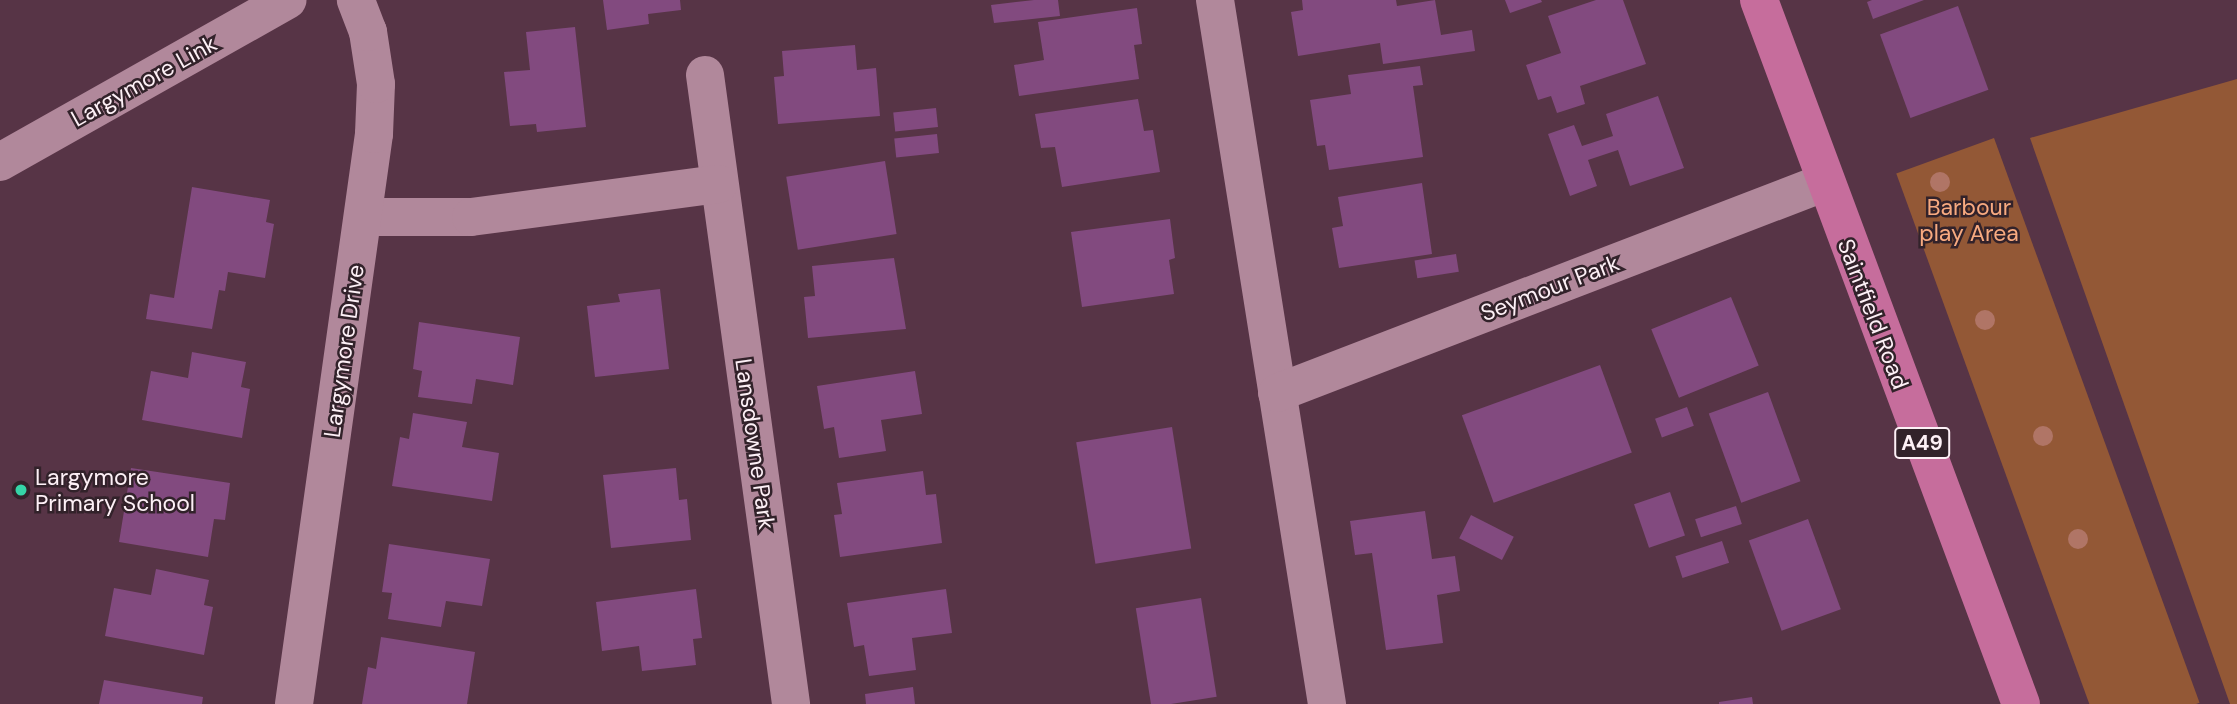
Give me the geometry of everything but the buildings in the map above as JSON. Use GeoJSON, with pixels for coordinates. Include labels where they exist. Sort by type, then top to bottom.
{"type":"FeatureCollection","features":[{"type":"Feature","properties":{"kind":"main road","name":"Saintfield Road"},"geometry":{"type":"LineString","coordinates":[[1759,0],[1823,183],[2021,704]]}},
{"type":"Feature","properties":{"kind":"street","name":"Largymore Link"},"geometry":{"type":"LineString","coordinates":[[0,162],[288,0]]}},
{"type":"Feature","properties":{"kind":"street","name":"Largymore Drive"},"geometry":{"type":"LineString","coordinates":[[294,704],[363,217],[376,84],[368,32],[356,0]]}},
{"type":"Feature","properties":{"kind":"street"},"geometry":{"type":"LineString","coordinates":[[1214,0],[1327,704]]}},
{"type":"Feature","properties":{"kind":"street","name":"Lansdowne Park"},"geometry":{"type":"LineString","coordinates":[[705,75],[791,704]]}},
{"type":"Feature","properties":{"kind":"street","name":"Seymour Park"},"geometry":{"type":"LineString","coordinates":[[1277,393],[1823,183]]}},
{"type":"Feature","properties":{"kind":"street"},"geometry":{"type":"LineString","coordinates":[[363,217],[471,217],[719,184]]}},
{"type":"Feature","properties":{"kind":"green space"},"geometry":{"type":"Polygon","coordinates":[[[2237,79],[2237,704],[2230,704],[2030,138],[2237,79]]]}},
{"type":"Feature","properties":{"kind":"green space","name":"Barbour play Area"},"geometry":{"type":"Polygon","coordinates":[[[1994,138],[2200,703],[2089,704],[1896,174],[1994,138]]]}},
{"type":"Feature","properties":{"kind":"place","name":"Largymore Primary School"},"geometry":{"type":"Point","coordinates":[21,490]}}]}
